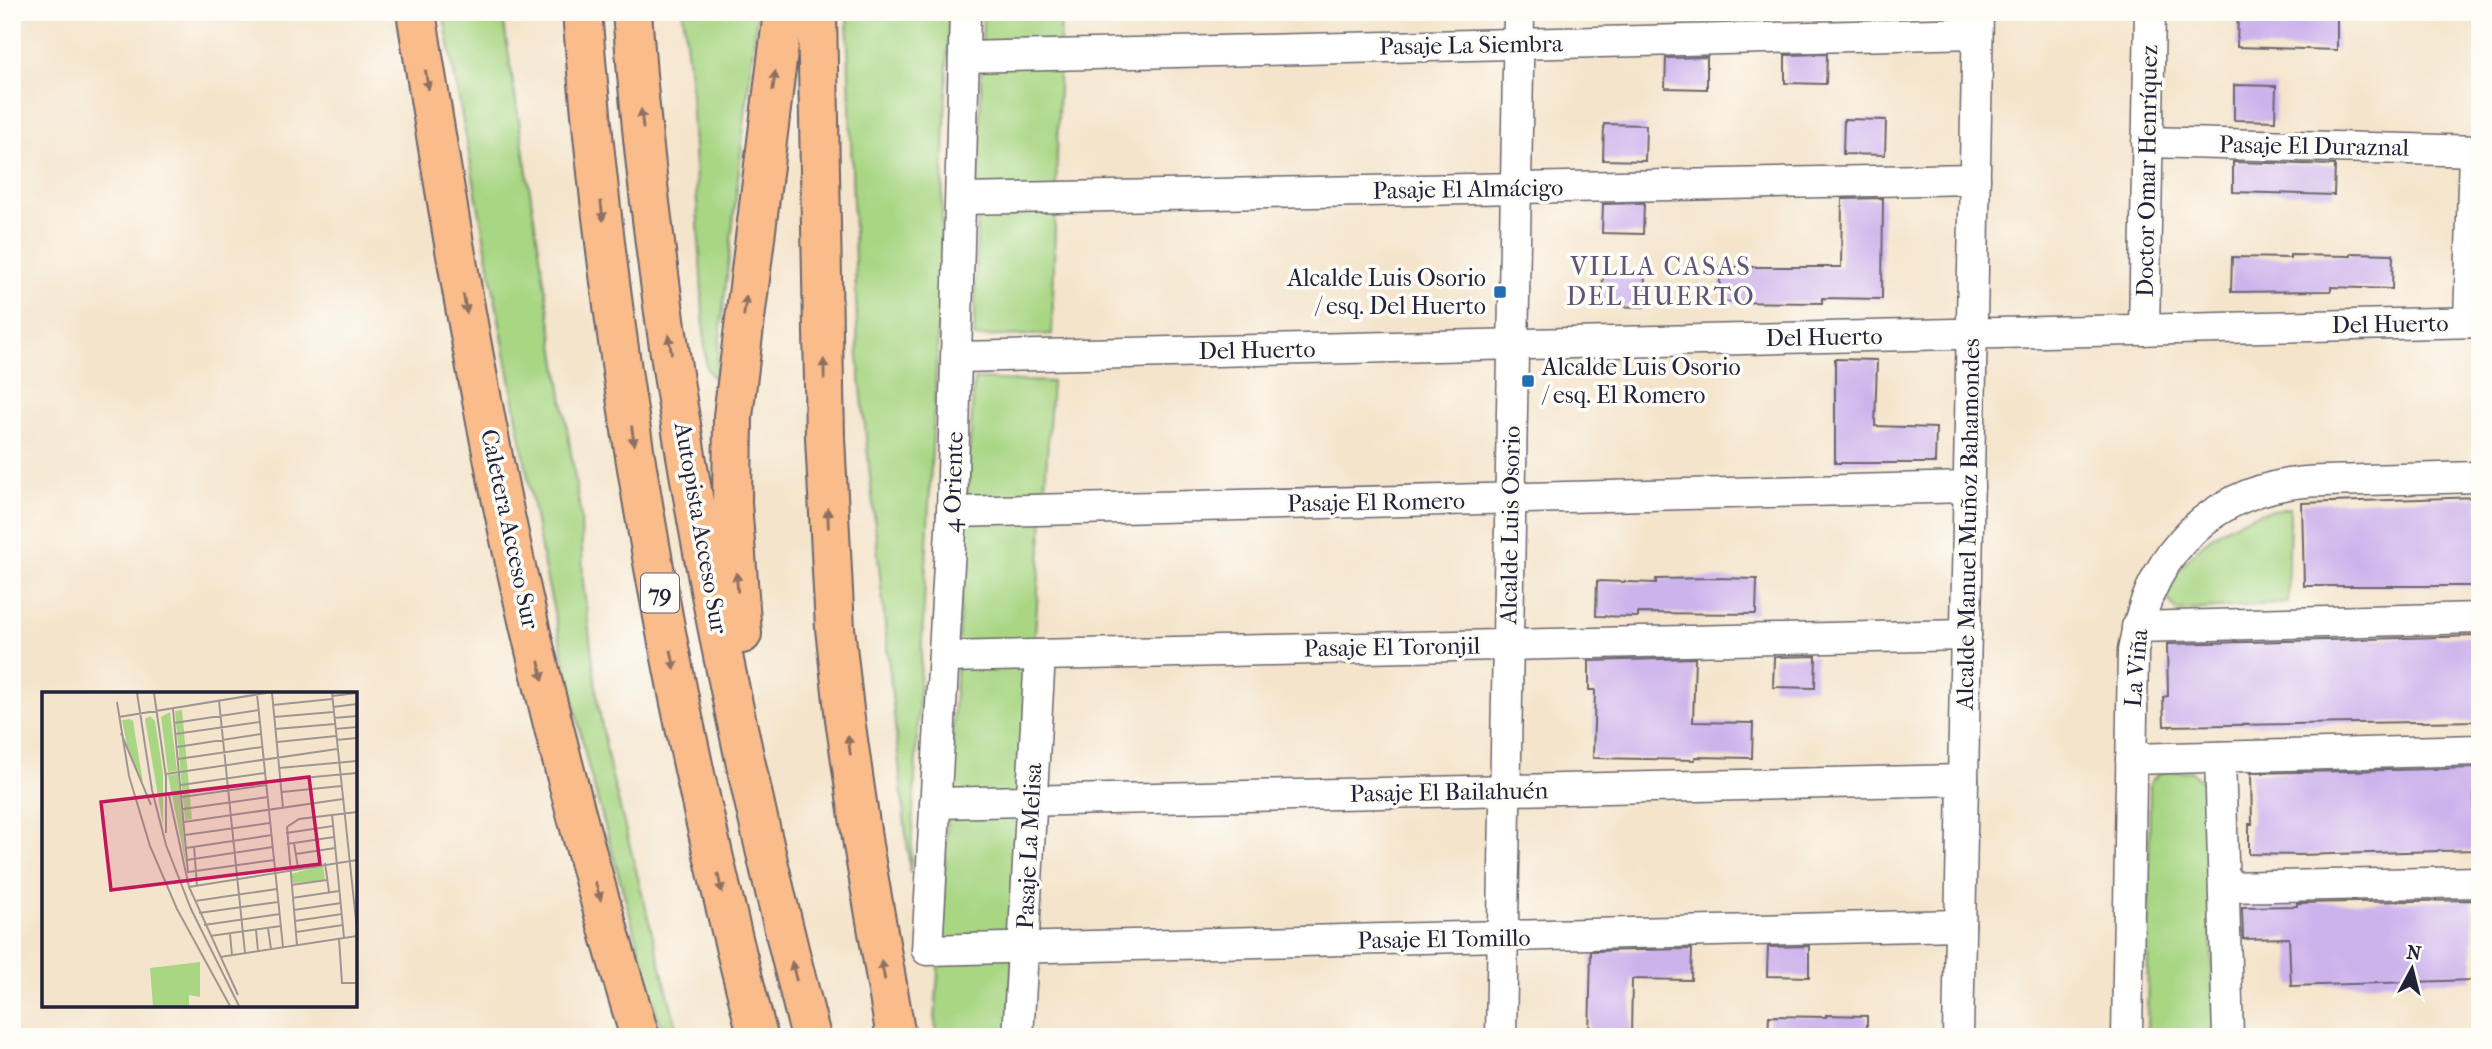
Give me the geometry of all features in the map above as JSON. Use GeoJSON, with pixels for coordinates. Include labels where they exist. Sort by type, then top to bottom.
{"type":"FeatureCollection","features":[{"type":"Feature","properties":{"kind":"main road","name":"Caletera Acceso Sur"},"geometry":{"type":"LineString","coordinates":[[416,12],[481,395],[519,578],[585,846],[640,1037]]}},
{"type":"Feature","properties":{"kind":"main road"},"geometry":{"type":"LineString","coordinates":[[567,12],[594,143]]}},
{"type":"Feature","properties":{"kind":"main road","name":"Autopista Acceso Sur"},"geometry":{"type":"LineString","coordinates":[[582,12],[613,301],[636,458],[663,614],[714,857],[758,1037]]}},
{"type":"Feature","properties":{"kind":"main road","name":"Autopista Acceso Sur"},"geometry":{"type":"LineString","coordinates":[[632,12],[648,180],[675,378],[712,592],[759,821],[811,1037]]}},
{"type":"Feature","properties":{"kind":"main road"},"geometry":{"type":"LineString","coordinates":[[759,821],[732,503],[733,427],[738,362],[783,12]]}},
{"type":"Feature","properties":{"kind":"main road"},"geometry":{"type":"LineString","coordinates":[[817,12],[825,438],[834,614],[845,719],[863,845],[896,1037]]}},
{"type":"Feature","properties":{"kind":"street","name":"4 Oriente"},"geometry":{"type":"LineString","coordinates":[[927,950],[952,512],[965,12]]}},
{"type":"Feature","properties":{"kind":"street","name":"Alcalde Luis Osorio"},"geometry":{"type":"LineString","coordinates":[[1501,1037],[1519,12]]}},
{"type":"Feature","properties":{"kind":"street","name":"Doctor Omar Henríquez"},"geometry":{"type":"LineString","coordinates":[[2144,330],[2150,12]]}},
{"type":"Feature","properties":{"kind":"street","name":"Pasaje La Siembra"},"geometry":{"type":"LineString","coordinates":[[964,57],[1518,44],[1978,23]]}},
{"type":"Feature","properties":{"kind":"street","name":"Alcalde Manuel Muñoz Bahamondes"},"geometry":{"type":"LineString","coordinates":[[1958,1037],[1978,23]]}},
{"type":"Feature","properties":{"kind":"street","name":"Pasaje El Duraznal"},"geometry":{"type":"LineString","coordinates":[[2147,142],[2477,151]]}},
{"type":"Feature","properties":{"kind":"street"},"geometry":{"type":"LineString","coordinates":[[2474,322],[2477,151]]}},
{"type":"Feature","properties":{"kind":"street","name":"Pasaje El Almácigo"},"geometry":{"type":"LineString","coordinates":[[961,199],[1975,179]]}},
{"type":"Feature","properties":{"kind":"street","name":"Del Huerto"},"geometry":{"type":"LineString","coordinates":[[957,357],[2474,322]]}},
{"type":"Feature","properties":{"kind":"street","name":"La Viña"},"geometry":{"type":"LineString","coordinates":[[2127,1037],[2133,663],[2137,627],[2152,585],[2175,548],[2206,519],[2241,499],[2286,485],[2309,481],[2480,477]]}},
{"type":"Feature","properties":{"kind":"street","name":"Pasaje El Romero"},"geometry":{"type":"LineString","coordinates":[[952,512],[1969,487]]}},
{"type":"Feature","properties":{"kind":"street"},"geometry":{"type":"LineString","coordinates":[[2137,627],[2480,618]]}},
{"type":"Feature","properties":{"kind":"street","name":"Pasaje El Toronjil"},"geometry":{"type":"LineString","coordinates":[[944,657],[1966,635]]}},
{"type":"Feature","properties":{"kind":"street","name":"Pasaje La Melisa"},"geometry":{"type":"LineString","coordinates":[[1018,1037],[1040,655]]}},
{"type":"Feature","properties":{"kind":"street"},"geometry":{"type":"LineString","coordinates":[[2131,759],[2480,750]]}},
{"type":"Feature","properties":{"kind":"street"},"geometry":{"type":"LineString","coordinates":[[2220,757],[2228,1037]]}},
{"type":"Feature","properties":{"kind":"street","name":"Pasaje El Bailahuén"},"geometry":{"type":"LineString","coordinates":[[935,803],[1963,780]]}},
{"type":"Feature","properties":{"kind":"street"},"geometry":{"type":"LineString","coordinates":[[2224,887],[2480,882]]}},
{"type":"Feature","properties":{"kind":"street","name":"Pasaje El Tomillo"},"geometry":{"type":"LineString","coordinates":[[927,950],[1960,925]]}},
{"type":"Feature","properties":{"kind":"green space"},"geometry":{"type":"Polygon","coordinates":[[[443,12],[502,12],[581,517],[583,582],[599,710],[610,769],[679,1037],[664,1037],[587,762],[545,571],[443,12]]]}},
{"type":"Feature","properties":{"kind":"green space"},"geometry":{"type":"Polygon","coordinates":[[[683,12],[757,12],[715,381],[706,367],[690,76],[683,12]]]}},
{"type":"Feature","properties":{"kind":"green space"},"geometry":{"type":"Polygon","coordinates":[[[847,12],[949,12],[937,351],[910,874],[858,357],[847,12]]]}},
{"type":"Feature","properties":{"kind":"green space"},"geometry":{"type":"Polygon","coordinates":[[[983,12],[1061,12],[1052,334],[974,337],[983,12]]]}},
{"type":"Feature","properties":{"kind":"green space"},"geometry":{"type":"Polygon","coordinates":[[[974,379],[1052,382],[1008,1037],[938,1037],[935,1022],[974,379]]]}},
{"type":"Feature","properties":{"kind":"green space"},"geometry":{"type":"Polygon","coordinates":[[[2290,508],[2288,603],[2177,611],[2167,599],[2187,560],[2212,537],[2257,514],[2290,508]]]}},
{"type":"Feature","properties":{"kind":"green space"},"geometry":{"type":"Polygon","coordinates":[[[2191,771],[2205,784],[2213,1037],[2150,1037],[2147,1030],[2150,783],[2160,772],[2191,771]]]}},
{"type":"Feature","properties":{"kind":"building"},"geometry":{"type":"Polygon","coordinates":[[[2238,12],[2337,15],[2337,50],[2237,47],[2238,12]]]}},
{"type":"Feature","properties":{"kind":"building"},"geometry":{"type":"Polygon","coordinates":[[[1827,54],[1826,84],[1785,83],[1785,55],[1827,54]]]}},
{"type":"Feature","properties":{"kind":"building"},"geometry":{"type":"Polygon","coordinates":[[[1707,57],[1707,89],[1665,88],[1666,58],[1707,57]]]}},
{"type":"Feature","properties":{"kind":"building"},"geometry":{"type":"Polygon","coordinates":[[[2234,85],[2276,86],[2275,121],[2234,120],[2234,85]]]}},
{"type":"Feature","properties":{"kind":"building"},"geometry":{"type":"Polygon","coordinates":[[[1844,119],[1886,120],[1885,155],[1843,154],[1844,119]]]}},
{"type":"Feature","properties":{"kind":"building"},"geometry":{"type":"Polygon","coordinates":[[[1604,124],[1646,125],[1645,161],[1603,160],[1604,124]]]}},
{"type":"Feature","properties":{"kind":"building"},"geometry":{"type":"Polygon","coordinates":[[[2233,162],[2335,165],[2334,195],[2233,192],[2233,162]]]}},
{"type":"Feature","properties":{"kind":"building"},"geometry":{"type":"Polygon","coordinates":[[[1883,198],[1882,299],[1822,298],[1822,303],[1720,302],[1720,267],[1841,267],[1842,199],[1883,198]]]}},
{"type":"Feature","properties":{"kind":"building"},"geometry":{"type":"Polygon","coordinates":[[[1644,203],[1643,234],[1602,233],[1603,204],[1644,203]]]}},
{"type":"Feature","properties":{"kind":"building"},"geometry":{"type":"Polygon","coordinates":[[[2351,253],[2393,254],[2392,289],[2331,287],[2331,291],[2231,292],[2232,257],[2351,256],[2351,253]]]}},
{"type":"Feature","properties":{"kind":"building"},"geometry":{"type":"Polygon","coordinates":[[[1603,271],[1645,272],[1644,307],[1602,306],[1603,271]]]}},
{"type":"Feature","properties":{"kind":"building"},"geometry":{"type":"Polygon","coordinates":[[[1835,359],[1877,360],[1875,426],[1936,428],[1935,463],[1835,463],[1835,359]]]}},
{"type":"Feature","properties":{"kind":"building"},"geometry":{"type":"Polygon","coordinates":[[[2478,497],[2480,586],[2304,586],[2302,503],[2478,497]]]}},
{"type":"Feature","properties":{"kind":"building"},"geometry":{"type":"Polygon","coordinates":[[[1656,579],[1757,579],[1756,614],[1638,613],[1638,617],[1596,616],[1597,581],[1656,583],[1656,579]]]}},
{"type":"Feature","properties":{"kind":"building"},"geometry":{"type":"Polygon","coordinates":[[[2480,636],[2480,721],[2164,726],[2163,697],[2168,696],[2167,644],[2480,636]]]}},
{"type":"Feature","properties":{"kind":"building"},"geometry":{"type":"Polygon","coordinates":[[[1816,656],[1815,688],[1773,687],[1774,657],[1816,656]]]}},
{"type":"Feature","properties":{"kind":"building"},"geometry":{"type":"Polygon","coordinates":[[[1695,658],[1693,722],[1753,723],[1752,758],[1593,758],[1595,690],[1589,690],[1589,661],[1695,658]]]}},
{"type":"Feature","properties":{"kind":"building"},"geometry":{"type":"Polygon","coordinates":[[[2476,768],[2475,850],[2249,854],[2249,824],[2252,824],[2251,773],[2476,768]]]}},
{"type":"Feature","properties":{"kind":"building"},"geometry":{"type":"Polygon","coordinates":[[[2473,900],[2473,980],[2291,986],[2289,938],[2243,939],[2242,907],[2297,906],[2297,903],[2473,900]]]}},
{"type":"Feature","properties":{"kind":"building"},"geometry":{"type":"Polygon","coordinates":[[[1809,946],[1809,977],[1767,976],[1768,947],[1809,946]]]}},
{"type":"Feature","properties":{"kind":"building"},"geometry":{"type":"Polygon","coordinates":[[[1692,949],[1691,980],[1632,979],[1631,1037],[1589,1037],[1591,951],[1692,949]]]}},
{"type":"Feature","properties":{"kind":"building"},"geometry":{"type":"Polygon","coordinates":[[[1769,1016],[1867,1016],[1867,1037],[1768,1037],[1769,1016]]]}},
{"type":"Feature","properties":{"kind":"place","name":"Alcalde Luis Osorio / esq. Del Huerto"},"geometry":{"type":"Point","coordinates":[1500,292]}},
{"type":"Feature","properties":{"kind":"place","name":"Alcalde Luis Osorio / esq. El Romero"},"geometry":{"type":"Point","coordinates":[1528,381]}},
{"type":"Feature","properties":{"kind":"district","name":"VILLA CASAS DEL HUERTO"},"geometry":{"type":"Point","coordinates":[1661,281]}}]}
